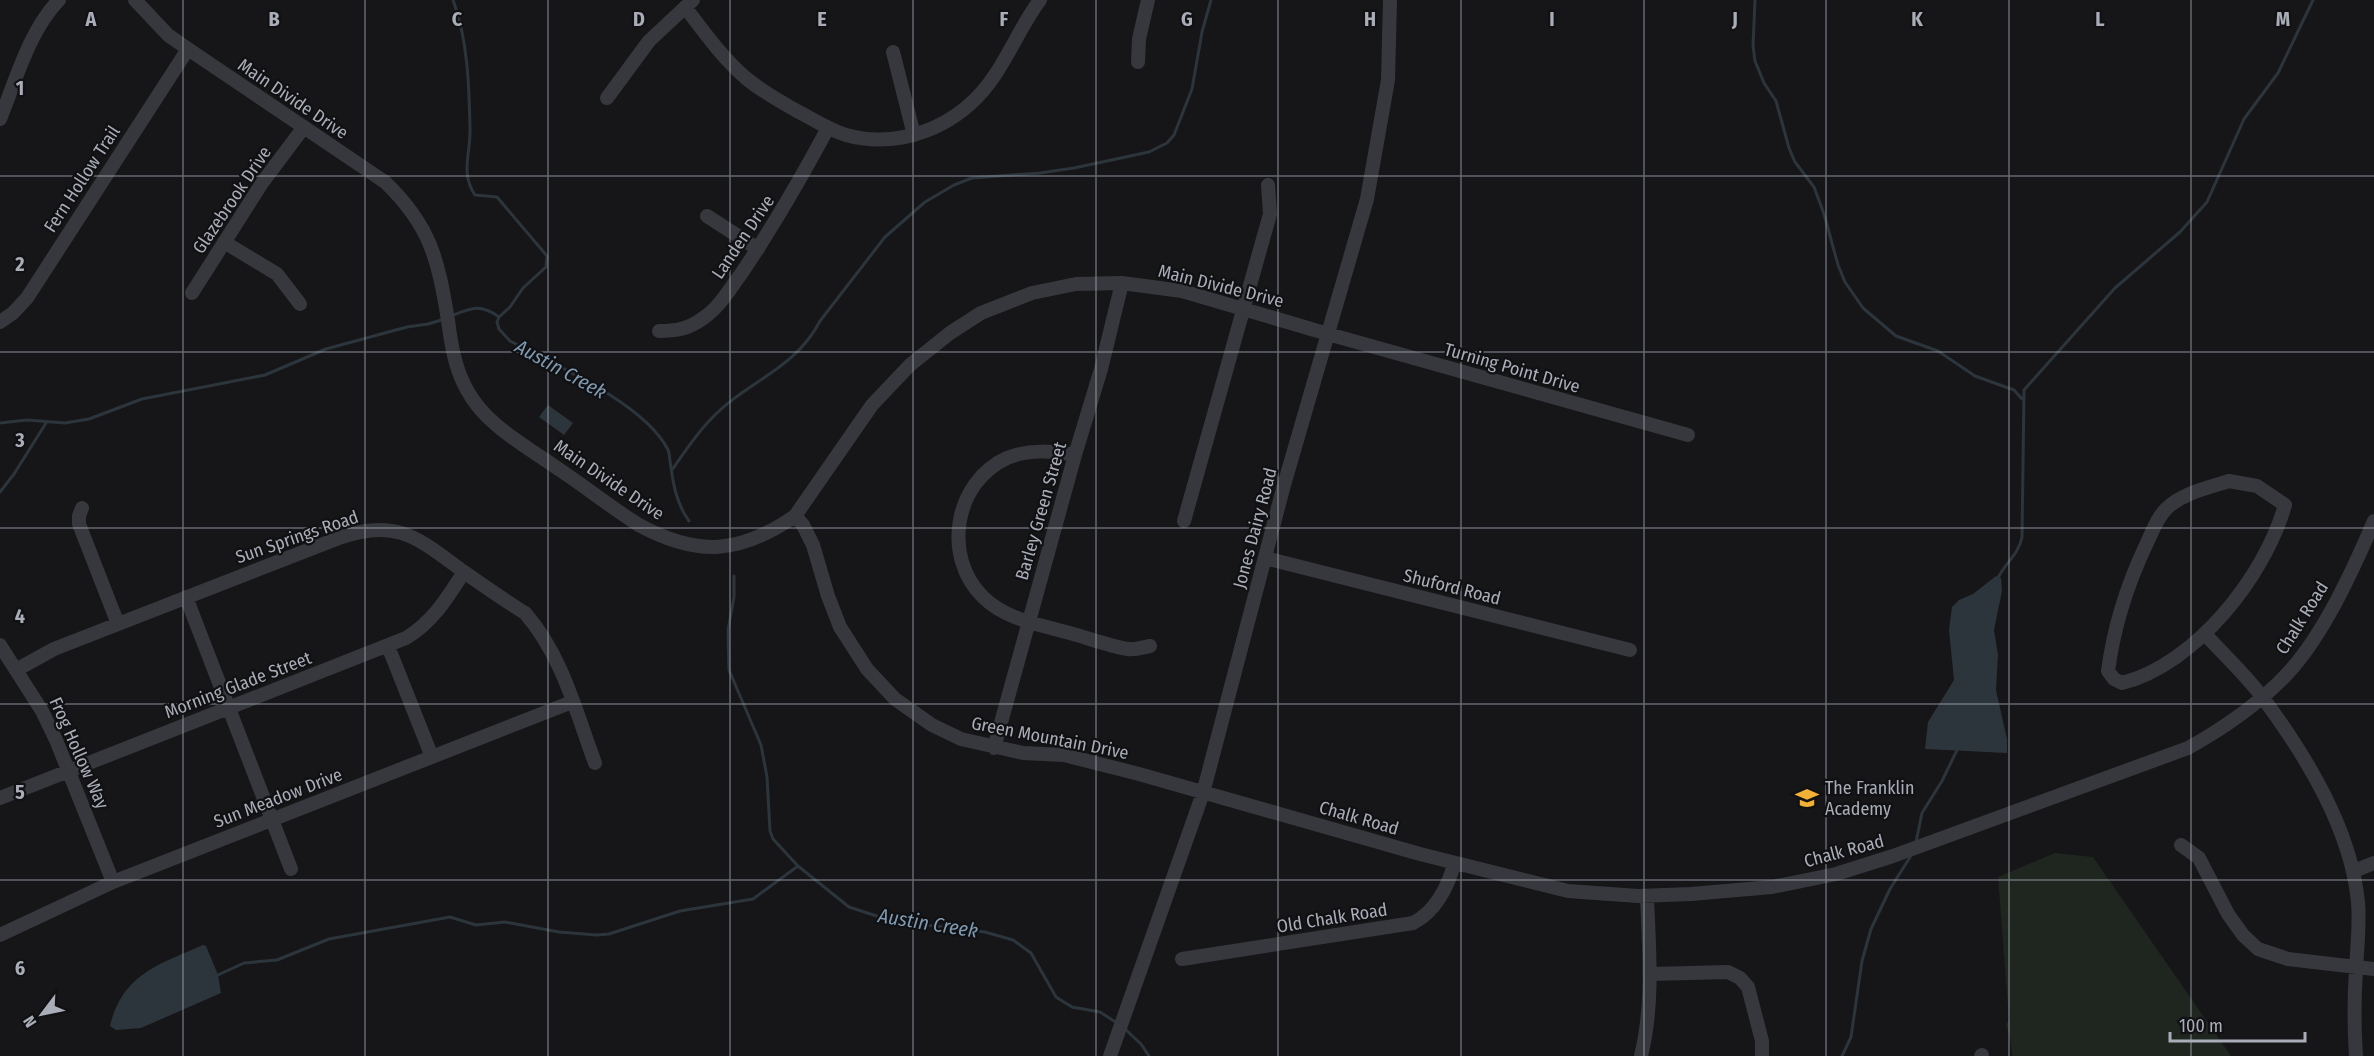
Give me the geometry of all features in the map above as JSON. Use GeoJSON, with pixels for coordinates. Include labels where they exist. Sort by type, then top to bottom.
{"type":"FeatureCollection","features":[{"type":"Feature","properties":{"kind":"street"},"geometry":{"type":"LineString","coordinates":[[0,119],[33,37],[50,9],[59,0]]}},
{"type":"Feature","properties":{"kind":"street","name":"Main Divide Drive"},"geometry":{"type":"LineString","coordinates":[[135,0],[168,34],[188,50],[385,182],[401,197],[423,227],[433,250],[458,371],[467,391],[491,420],[628,518],[664,537],[693,546],[716,548],[759,538],[795,516],[872,405],[890,385],[950,333],[981,313],[1032,293],[1076,284],[1122,283],[1182,291],[1328,334]]}},
{"type":"Feature","properties":{"kind":"street"},"geometry":{"type":"LineString","coordinates":[[607,98],[649,41],[689,4],[715,46],[762,91],[828,128],[846,135],[874,139],[914,135],[933,129],[951,119],[981,94],[993,79],[1041,0]]}},
{"type":"Feature","properties":{"kind":"street"},"geometry":{"type":"LineString","coordinates":[[1138,62],[1139,39],[1148,0]]}},
{"type":"Feature","properties":{"kind":"street","name":"Jones Dairy Road"},"geometry":{"type":"LineString","coordinates":[[1110,1056],[1203,793],[1265,558],[1367,199],[1388,80],[1390,0]]}},
{"type":"Feature","properties":{"kind":"street","name":"Fern Hollow Trail"},"geometry":{"type":"LineString","coordinates":[[0,322],[13,313],[27,298],[188,50]]}},
{"type":"Feature","properties":{"kind":"street"},"geometry":{"type":"LineString","coordinates":[[894,52],[914,135]]}},
{"type":"Feature","properties":{"kind":"street","name":"Glazebrook Drive"},"geometry":{"type":"LineString","coordinates":[[192,293],[262,183],[304,127]]}},
{"type":"Feature","properties":{"kind":"street","name":"Landen Drive"},"geometry":{"type":"LineString","coordinates":[[659,331],[681,331],[702,320],[717,307],[758,249],[796,189],[828,128]]}},
{"type":"Feature","properties":{"kind":"street"},"geometry":{"type":"LineString","coordinates":[[1184,521],[1270,214],[1268,185]]}},
{"type":"Feature","properties":{"kind":"street"},"geometry":{"type":"LineString","coordinates":[[707,216],[758,249]]}},
{"type":"Feature","properties":{"kind":"street"},"geometry":{"type":"LineString","coordinates":[[224,242],[277,274],[300,304]]}},
{"type":"Feature","properties":{"kind":"street","name":"Barley Green Street"},"geometry":{"type":"LineString","coordinates":[[994,748],[1101,369],[1122,283]]}},
{"type":"Feature","properties":{"kind":"street","name":"Turning Point Drive"},"geometry":{"type":"LineString","coordinates":[[1328,334],[1688,435]]}},
{"type":"Feature","properties":{"kind":"street"},"geometry":{"type":"LineString","coordinates":[[1075,455],[1043,451],[1026,452],[1007,459],[981,478],[969,494],[961,512],[958,531],[962,566],[983,597],[1011,616],[1130,650],[1150,646]]}},
{"type":"Feature","properties":{"kind":"street"},"geometry":{"type":"LineString","coordinates":[[2229,481],[2256,486],[2285,505],[2281,521],[2250,582],[2205,634],[2156,669],[2132,681],[2122,683],[2108,671],[2118,617],[2130,577],[2157,521],[2167,508],[2189,495],[2229,481]]}},
{"type":"Feature","properties":{"kind":"street"},"geometry":{"type":"LineString","coordinates":[[82,508],[78,516],[79,524],[117,624]]}},
{"type":"Feature","properties":{"kind":"street","name":"Green Mountain Drive"},"geometry":{"type":"LineString","coordinates":[[795,516],[803,525],[813,545],[840,627],[867,669],[895,699],[932,725],[961,739],[994,748],[1023,753],[1064,755],[1203,793]]}},
{"type":"Feature","properties":{"kind":"street","name":"Chalk Road"},"geometry":{"type":"LineString","coordinates":[[1203,793],[1454,864],[1568,891],[1647,896],[1772,887],[1858,868],[2145,766],[2188,748],[2217,731],[2262,697],[2289,672],[2317,634],[2357,560],[2374,521]]}},
{"type":"Feature","properties":{"kind":"street","name":"Sun Springs Road"},"geometry":{"type":"LineString","coordinates":[[16,670],[54,649],[348,534],[373,530],[401,532],[425,542],[525,614],[537,627],[548,644],[596,764]]}},
{"type":"Feature","properties":{"kind":"street","name":"Shuford Road"},"geometry":{"type":"LineString","coordinates":[[1265,558],[1630,650]]}},
{"type":"Feature","properties":{"kind":"street","name":"Morning Glade Street"},"geometry":{"type":"LineString","coordinates":[[0,798],[388,646],[417,632],[442,607],[464,572]]}},
{"type":"Feature","properties":{"kind":"street"},"geometry":{"type":"LineString","coordinates":[[186,597],[291,869]]}},
{"type":"Feature","properties":{"kind":"street"},"geometry":{"type":"LineString","coordinates":[[2205,634],[2262,697],[2316,780],[2340,826],[2354,871],[2360,927],[2354,1020],[2356,1056]]}},
{"type":"Feature","properties":{"kind":"street","name":"Frog Hollow Way"},"geometry":{"type":"LineString","coordinates":[[0,645],[42,711],[70,771],[113,882]]}},
{"type":"Feature","properties":{"kind":"street"},"geometry":{"type":"LineString","coordinates":[[388,646],[432,757]]}},
{"type":"Feature","properties":{"kind":"street","name":"Sun Meadow Drive"},"geometry":{"type":"LineString","coordinates":[[0,935],[113,882],[572,702]]}},
{"type":"Feature","properties":{"kind":"street"},"geometry":{"type":"LineString","coordinates":[[2181,845],[2199,858],[2228,914],[2243,935],[2258,949],[2288,959],[2374,969]]}},
{"type":"Feature","properties":{"kind":"street"},"geometry":{"type":"LineString","coordinates":[[2354,871],[2374,862]]}},
{"type":"Feature","properties":{"kind":"street","name":"Old Chalk Road"},"geometry":{"type":"LineString","coordinates":[[1182,959],[1413,923],[1425,917],[1436,904],[1454,864]]}},
{"type":"Feature","properties":{"kind":"street"},"geometry":{"type":"LineString","coordinates":[[1641,1056],[1651,974],[1647,896]]}},
{"type":"Feature","properties":{"kind":"street"},"geometry":{"type":"LineString","coordinates":[[1651,974],[1728,972],[1740,978],[1748,987],[1762,1041],[1762,1056]]}},
{"type":"Feature","properties":{"kind":"shaded area"},"geometry":{"type":"Polygon","coordinates":[[[548,405],[573,423],[564,435],[539,417],[548,405]]]}},
{"type":"Feature","properties":{"kind":"shaded area"},"geometry":{"type":"Polygon","coordinates":[[[1996,576],[2001,578],[2002,591],[1994,630],[1998,655],[1996,690],[2007,739],[2007,753],[1925,749],[1928,722],[1954,680],[1949,630],[1952,607],[1996,576]]]}},
{"type":"Feature","properties":{"kind":"shaded area"},"geometry":{"type":"Polygon","coordinates":[[[2055,853],[2093,857],[2231,1056],[2012,1056],[2006,1024],[2009,1020],[1998,877],[2055,853]]]}},
{"type":"Feature","properties":{"kind":"shaded area"},"geometry":{"type":"Polygon","coordinates":[[[203,945],[206,946],[218,975],[221,993],[141,1028],[116,1030],[110,1026],[116,1008],[133,983],[158,965],[203,945]]]}},
{"type":"Feature","properties":{"kind":"waterway","name":"Austin Creek"},"geometry":{"type":"LineString","coordinates":[[453,0],[462,31],[467,63],[470,128],[468,179],[475,195],[497,197],[547,256],[546,267],[523,288],[510,307],[499,317],[497,322],[499,329],[510,341],[619,401],[655,431],[669,451],[676,492],[689,521]]}},
{"type":"Feature","properties":{"kind":"waterway"},"geometry":{"type":"LineString","coordinates":[[672,470],[700,431],[724,406],[797,352],[810,338],[820,321],[885,237],[925,202],[954,185],[972,178],[1074,168],[1149,152],[1167,143],[1174,135],[1192,89],[1202,32],[1211,0]]}},
{"type":"Feature","properties":{"kind":"waterway"},"geometry":{"type":"LineString","coordinates":[[1755,0],[1753,46],[1755,61],[1764,83],[1776,101],[1795,162],[1814,187],[1845,282],[1863,308],[1896,336],[1938,351],[1975,376],[2014,390],[2022,399]]}},
{"type":"Feature","properties":{"kind":"waterway"},"geometry":{"type":"LineString","coordinates":[[1998,578],[2018,548],[2022,537],[2024,390],[2115,288],[2180,232],[2207,202],[2244,119],[2278,73],[2313,0]]}},
{"type":"Feature","properties":{"kind":"waterway"},"geometry":{"type":"LineString","coordinates":[[451,316],[481,308],[499,317]]}},
{"type":"Feature","properties":{"kind":"waterway"},"geometry":{"type":"LineString","coordinates":[[0,423],[27,420],[65,423],[89,419],[142,399],[265,375],[326,349],[445,319]]}},
{"type":"Feature","properties":{"kind":"waterway"},"geometry":{"type":"LineString","coordinates":[[0,492],[46,423]]}},
{"type":"Feature","properties":{"kind":"waterway","name":"Austin Creek"},"geometry":{"type":"LineString","coordinates":[[734,576],[734,597],[728,630],[729,670],[761,745],[767,777],[770,831],[773,839],[798,866],[849,907],[892,921],[985,932],[1013,940],[1031,953],[1056,997],[1072,1007],[1100,1012],[1117,1023]]}},
{"type":"Feature","properties":{"kind":"waterway"},"geometry":{"type":"LineString","coordinates":[[1916,842],[1922,813],[1942,781],[1958,748]]}},
{"type":"Feature","properties":{"kind":"waterway"},"geometry":{"type":"LineString","coordinates":[[1842,1056],[1851,1037],[1862,961],[1871,929],[1890,889],[1912,854]]}},
{"type":"Feature","properties":{"kind":"waterway"},"geometry":{"type":"LineString","coordinates":[[218,975],[244,963],[277,960],[329,939],[450,917],[476,925],[505,922],[559,932],[609,934],[680,911],[753,899],[798,866]]}},
{"type":"Feature","properties":{"kind":"waterway","name":"Austin Creek"},"geometry":{"type":"LineString","coordinates":[[1125,1029],[1141,1044],[1149,1056]]}},
{"type":"Feature","properties":{"kind":"place","name":"The Franklin Academy"},"geometry":{"type":"Point","coordinates":[1807,798]}}]}
